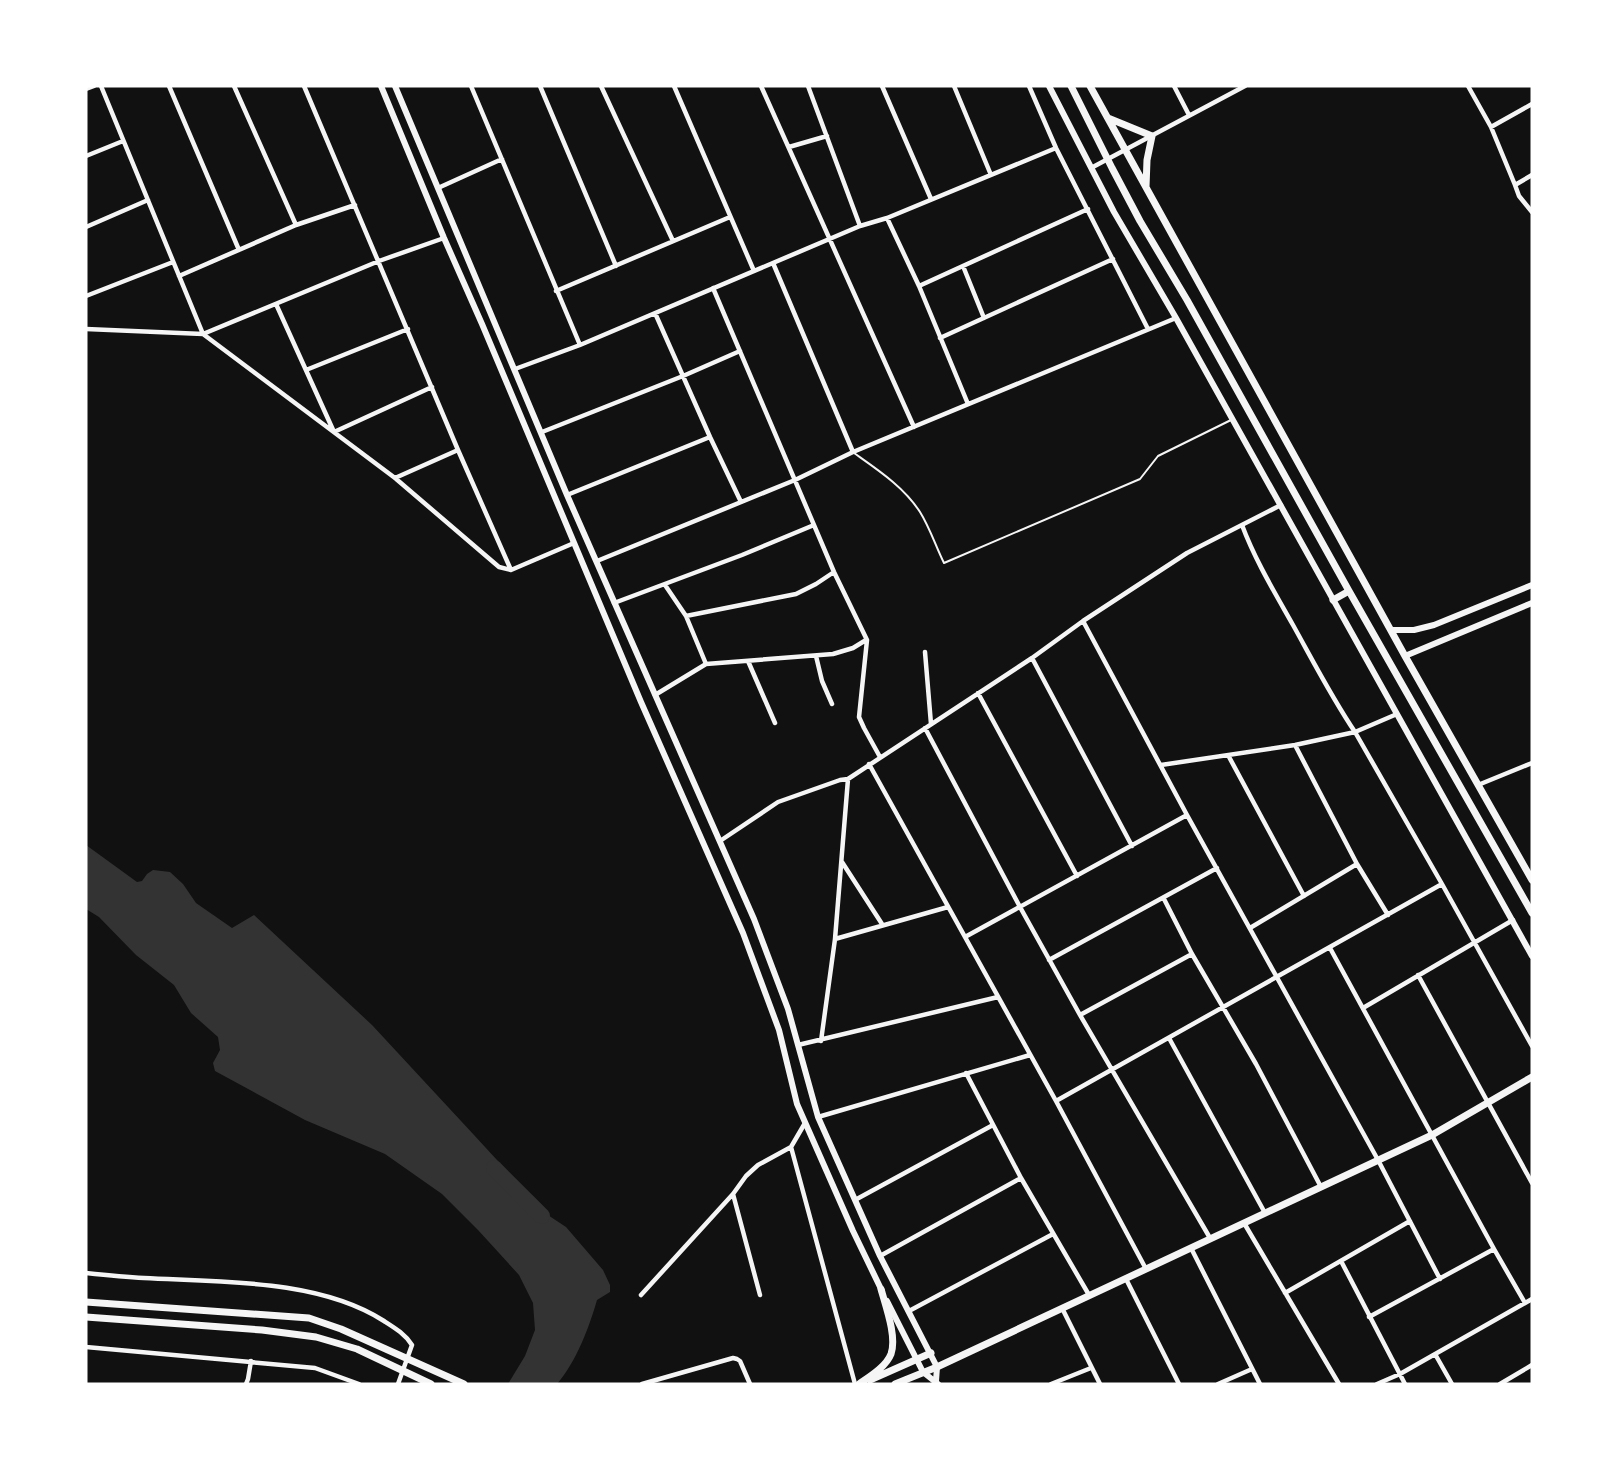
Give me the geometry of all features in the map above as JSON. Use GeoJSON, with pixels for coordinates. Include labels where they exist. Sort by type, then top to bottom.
{"type":"FeatureCollection","features":[{"type":"Feature","properties":{"kind":"main road"},"geometry":{"type":"LineString","coordinates":[[381,86],[641,702],[743,933],[779,1030],[797,1104],[805,1123],[881,1289],[923,1372],[937,1383]]}},
{"type":"Feature","properties":{"kind":"main road"},"geometry":{"type":"LineString","coordinates":[[395,86],[567,495],[754,919],[788,1009],[818,1117],[880,1256],[931,1353],[937,1367],[937,1383]]}},
{"type":"Feature","properties":{"kind":"main road"},"geometry":{"type":"LineString","coordinates":[[1049,86],[1142,263],[1532,956]]}},
{"type":"Feature","properties":{"kind":"main road"},"geometry":{"type":"LineString","coordinates":[[1071,86],[1140,220],[1532,913]]}},
{"type":"Feature","properties":{"kind":"main road"},"geometry":{"type":"LineString","coordinates":[[1090,86],[1285,441],[1532,880]]}},
{"type":"Feature","properties":{"kind":"main road"},"geometry":{"type":"LineString","coordinates":[[1107,117],[1152,136],[1147,160],[1146,188]]}},
{"type":"Feature","properties":{"kind":"main road"},"geometry":{"type":"LineString","coordinates":[[1391,630],[1414,630],[1434,625],[1532,585]]}},
{"type":"Feature","properties":{"kind":"main road"},"geometry":{"type":"LineString","coordinates":[[1333,600],[1349,591]]}},
{"type":"Feature","properties":{"kind":"main road"},"geometry":{"type":"LineString","coordinates":[[1405,656],[1532,603]]}},
{"type":"Feature","properties":{"kind":"main road"},"geometry":{"type":"LineString","coordinates":[[1484,827],[1498,818]]}},
{"type":"Feature","properties":{"kind":"main road"},"geometry":{"type":"LineString","coordinates":[[1508,869],[1522,862]]}},
{"type":"Feature","properties":{"kind":"main road"},"geometry":{"type":"LineString","coordinates":[[895,1384],[937,1367],[1432,1135],[1532,1077]]}},
{"type":"Feature","properties":{"kind":"main road"},"geometry":{"type":"LineString","coordinates":[[858,1384],[875,1372],[890,1356],[891,1331],[881,1289]]}},
{"type":"Feature","properties":{"kind":"main road"},"geometry":{"type":"LineString","coordinates":[[89,1302],[309,1318],[341,1329],[464,1384]]}},
{"type":"Feature","properties":{"kind":"main road"},"geometry":{"type":"LineString","coordinates":[[89,1317],[262,1330],[316,1337],[357,1349],[431,1384]]}},
{"type":"Feature","properties":{"kind":"main road"},"geometry":{"type":"LineString","coordinates":[[858,1384],[931,1353]]}},
{"type":"Feature","properties":{"kind":"street"},"geometry":{"type":"LineString","coordinates":[[86,89],[94,86]]}},
{"type":"Feature","properties":{"kind":"street"},"geometry":{"type":"LineString","coordinates":[[101,86],[203,334],[395,478],[495,565],[511,570],[574,543]]}},
{"type":"Feature","properties":{"kind":"street"},"geometry":{"type":"LineString","coordinates":[[169,86],[239,250]]}},
{"type":"Feature","properties":{"kind":"street"},"geometry":{"type":"LineString","coordinates":[[234,86],[296,225]]}},
{"type":"Feature","properties":{"kind":"street"},"geometry":{"type":"LineString","coordinates":[[304,86],[511,570]]}},
{"type":"Feature","properties":{"kind":"street"},"geometry":{"type":"LineString","coordinates":[[471,86],[580,345]]}},
{"type":"Feature","properties":{"kind":"street"},"geometry":{"type":"LineString","coordinates":[[540,86],[615,266]]}},
{"type":"Feature","properties":{"kind":"street"},"geometry":{"type":"LineString","coordinates":[[601,86],[673,241]]}},
{"type":"Feature","properties":{"kind":"street"},"geometry":{"type":"LineString","coordinates":[[674,86],[754,271]]}},
{"type":"Feature","properties":{"kind":"street"},"geometry":{"type":"LineString","coordinates":[[761,86],[914,427]]}},
{"type":"Feature","properties":{"kind":"street"},"geometry":{"type":"LineString","coordinates":[[808,86],[860,226]]}},
{"type":"Feature","properties":{"kind":"street"},"geometry":{"type":"LineString","coordinates":[[882,86],[931,199]]}},
{"type":"Feature","properties":{"kind":"street"},"geometry":{"type":"LineString","coordinates":[[954,86],[991,175]]}},
{"type":"Feature","properties":{"kind":"street"},"geometry":{"type":"LineString","coordinates":[[1029,86],[1056,148],[1148,329]]}},
{"type":"Feature","properties":{"kind":"street"},"geometry":{"type":"LineString","coordinates":[[1174,86],[1189,115]]}},
{"type":"Feature","properties":{"kind":"street"},"geometry":{"type":"LineString","coordinates":[[1091,168],[1245,86]]}},
{"type":"Feature","properties":{"kind":"street"},"geometry":{"type":"LineString","coordinates":[[1468,86],[1490,127],[1519,195],[1532,212]]}},
{"type":"Feature","properties":{"kind":"street"},"geometry":{"type":"LineString","coordinates":[[1490,127],[1532,104]]}},
{"type":"Feature","properties":{"kind":"street"},"geometry":{"type":"LineString","coordinates":[[789,148],[827,136]]}},
{"type":"Feature","properties":{"kind":"street"},"geometry":{"type":"LineString","coordinates":[[86,156],[123,141]]}},
{"type":"Feature","properties":{"kind":"street"},"geometry":{"type":"LineString","coordinates":[[515,369],[580,345],[860,226],[887,218],[1056,148]]}},
{"type":"Feature","properties":{"kind":"street"},"geometry":{"type":"LineString","coordinates":[[438,188],[502,159]]}},
{"type":"Feature","properties":{"kind":"street"},"geometry":{"type":"LineString","coordinates":[[1515,185],[1532,175]]}},
{"type":"Feature","properties":{"kind":"street"},"geometry":{"type":"LineString","coordinates":[[86,227],[148,200]]}},
{"type":"Feature","properties":{"kind":"street"},"geometry":{"type":"LineString","coordinates":[[179,276],[296,225],[355,205]]}},
{"type":"Feature","properties":{"kind":"street"},"geometry":{"type":"LineString","coordinates":[[919,286],[1088,209]]}},
{"type":"Feature","properties":{"kind":"street"},"geometry":{"type":"LineString","coordinates":[[556,290],[730,217]]}},
{"type":"Feature","properties":{"kind":"street"},"geometry":{"type":"LineString","coordinates":[[887,218],[919,286],[968,404]]}},
{"type":"Feature","properties":{"kind":"street"},"geometry":{"type":"LineString","coordinates":[[86,329],[203,334],[379,261],[444,238]]}},
{"type":"Feature","properties":{"kind":"street"},"geometry":{"type":"LineString","coordinates":[[940,338],[1113,259]]}},
{"type":"Feature","properties":{"kind":"street"},"geometry":{"type":"LineString","coordinates":[[86,296],[173,262]]}},
{"type":"Feature","properties":{"kind":"street"},"geometry":{"type":"LineString","coordinates":[[773,263],[853,452]]}},
{"type":"Feature","properties":{"kind":"street"},"geometry":{"type":"LineString","coordinates":[[963,266],[984,318]]}},
{"type":"Feature","properties":{"kind":"street"},"geometry":{"type":"LineString","coordinates":[[713,288],[834,572],[867,640],[859,717],[880,757]]}},
{"type":"Feature","properties":{"kind":"street"},"geometry":{"type":"LineString","coordinates":[[276,304],[334,432]]}},
{"type":"Feature","properties":{"kind":"street"},"geometry":{"type":"LineString","coordinates":[[655,313],[741,502]]}},
{"type":"Feature","properties":{"kind":"street"},"geometry":{"type":"LineString","coordinates":[[597,561],[1175,318]]}},
{"type":"Feature","properties":{"kind":"street"},"geometry":{"type":"LineString","coordinates":[[306,370],[408,329]]}},
{"type":"Feature","properties":{"kind":"street"},"geometry":{"type":"LineString","coordinates":[[542,432],[740,351]]}},
{"type":"Feature","properties":{"kind":"street"},"geometry":{"type":"LineString","coordinates":[[334,432],[432,387]]}},
{"type":"Feature","properties":{"kind":"street"},"geometry":{"type":"LineString","coordinates":[[567,495],[710,437]]}},
{"type":"Feature","properties":{"kind":"street"},"geometry":{"type":"LineString","coordinates":[[395,478],[458,450]]}},
{"type":"Feature","properties":{"kind":"street"},"geometry":{"type":"LineString","coordinates":[[720,841],[778,802],[848,779],[1187,553],[1280,505]]}},
{"type":"Feature","properties":{"kind":"street"},"geometry":{"type":"LineString","coordinates":[[1242,524],[1249,544],[1282,606],[1443,884],[1532,1046]]}},
{"type":"Feature","properties":{"kind":"street"},"geometry":{"type":"LineString","coordinates":[[614,603],[814,525]]}},
{"type":"Feature","properties":{"kind":"street"},"geometry":{"type":"LineString","coordinates":[[686,615],[796,594],[834,572]]}},
{"type":"Feature","properties":{"kind":"street"},"geometry":{"type":"LineString","coordinates":[[665,585],[686,615],[706,664]]}},
{"type":"Feature","properties":{"kind":"street"},"geometry":{"type":"LineString","coordinates":[[1083,621],[1378,1160],[1440,1279]]}},
{"type":"Feature","properties":{"kind":"street"},"geometry":{"type":"LineString","coordinates":[[655,695],[706,664],[833,654],[867,640]]}},
{"type":"Feature","properties":{"kind":"street"},"geometry":{"type":"LineString","coordinates":[[925,652],[931,724]]}},
{"type":"Feature","properties":{"kind":"street"},"geometry":{"type":"LineString","coordinates":[[816,656],[822,681],[832,704]]}},
{"type":"Feature","properties":{"kind":"street"},"geometry":{"type":"LineString","coordinates":[[1032,658],[1132,846]]}},
{"type":"Feature","properties":{"kind":"street"},"geometry":{"type":"LineString","coordinates":[[748,662],[775,723]]}},
{"type":"Feature","properties":{"kind":"street"},"geometry":{"type":"LineString","coordinates":[[978,693],[1077,876]]}},
{"type":"Feature","properties":{"kind":"street"},"geometry":{"type":"LineString","coordinates":[[1161,765],[1295,745],[1355,732],[1397,714]]}},
{"type":"Feature","properties":{"kind":"street"},"geometry":{"type":"LineString","coordinates":[[925,728],[1049,960],[1210,1238]]}},
{"type":"Feature","properties":{"kind":"street"},"geometry":{"type":"LineString","coordinates":[[1295,745],[1357,864],[1388,915]]}},
{"type":"Feature","properties":{"kind":"street"},"geometry":{"type":"LineString","coordinates":[[1227,755],[1304,896]]}},
{"type":"Feature","properties":{"kind":"street"},"geometry":{"type":"LineString","coordinates":[[1478,785],[1532,763]]}},
{"type":"Feature","properties":{"kind":"street"},"geometry":{"type":"LineString","coordinates":[[869,764],[1146,1269]]}},
{"type":"Feature","properties":{"kind":"street"},"geometry":{"type":"LineString","coordinates":[[821,1041],[835,939],[848,779]]}},
{"type":"Feature","properties":{"kind":"street"},"geometry":{"type":"LineString","coordinates":[[965,937],[1187,815]]}},
{"type":"Feature","properties":{"kind":"street"},"geometry":{"type":"LineString","coordinates":[[842,861],[882,924]]}},
{"type":"Feature","properties":{"kind":"street"},"geometry":{"type":"LineString","coordinates":[[1250,928],[1357,864]]}},
{"type":"Feature","properties":{"kind":"street"},"geometry":{"type":"LineString","coordinates":[[1049,960],[1217,868]]}},
{"type":"Feature","properties":{"kind":"street"},"geometry":{"type":"LineString","coordinates":[[1056,1101],[1443,884]]}},
{"type":"Feature","properties":{"kind":"street"},"geometry":{"type":"LineString","coordinates":[[1164,899],[1321,1187]]}},
{"type":"Feature","properties":{"kind":"street"},"geometry":{"type":"LineString","coordinates":[[835,939],[948,907]]}},
{"type":"Feature","properties":{"kind":"street"},"geometry":{"type":"LineString","coordinates":[[1363,1008],[1513,920]]}},
{"type":"Feature","properties":{"kind":"street"},"geometry":{"type":"LineString","coordinates":[[1330,948],[1525,1303]]}},
{"type":"Feature","properties":{"kind":"street"},"geometry":{"type":"LineString","coordinates":[[1080,1015],[1192,954]]}},
{"type":"Feature","properties":{"kind":"street"},"geometry":{"type":"LineString","coordinates":[[1418,975],[1532,1183]]}},
{"type":"Feature","properties":{"kind":"street"},"geometry":{"type":"LineString","coordinates":[[797,1045],[998,997]]}},
{"type":"Feature","properties":{"kind":"street"},"geometry":{"type":"LineString","coordinates":[[1169,1038],[1265,1213]]}},
{"type":"Feature","properties":{"kind":"street"},"geometry":{"type":"LineString","coordinates":[[818,1117],[1030,1055]]}},
{"type":"Feature","properties":{"kind":"street"},"geometry":{"type":"LineString","coordinates":[[966,1073],[1021,1178],[1089,1295]]}},
{"type":"Feature","properties":{"kind":"street"},"geometry":{"type":"LineString","coordinates":[[641,1295],[733,1194],[746,1176],[791,1147],[805,1123]]}},
{"type":"Feature","properties":{"kind":"street"},"geometry":{"type":"LineString","coordinates":[[855,1200],[993,1125]]}},
{"type":"Feature","properties":{"kind":"street"},"geometry":{"type":"LineString","coordinates":[[791,1147],[858,1384]]}},
{"type":"Feature","properties":{"kind":"street"},"geometry":{"type":"LineString","coordinates":[[880,1256],[1021,1178]]}},
{"type":"Feature","properties":{"kind":"street"},"geometry":{"type":"LineString","coordinates":[[733,1194],[760,1295]]}},
{"type":"Feature","properties":{"kind":"street"},"geometry":{"type":"LineString","coordinates":[[1285,1293],[1410,1221]]}},
{"type":"Feature","properties":{"kind":"street"},"geometry":{"type":"LineString","coordinates":[[1244,1223],[1339,1384]]}},
{"type":"Feature","properties":{"kind":"street"},"geometry":{"type":"LineString","coordinates":[[909,1311],[1054,1234]]}},
{"type":"Feature","properties":{"kind":"street"},"geometry":{"type":"LineString","coordinates":[[1191,1248],[1260,1384]]}},
{"type":"Feature","properties":{"kind":"street"},"geometry":{"type":"LineString","coordinates":[[1369,1317],[1494,1249]]}},
{"type":"Feature","properties":{"kind":"street"},"geometry":{"type":"LineString","coordinates":[[1341,1261],[1405,1384]]}},
{"type":"Feature","properties":{"kind":"street"},"geometry":{"type":"LineString","coordinates":[[86,1273],[265,1285],[332,1296],[367,1310],[405,1335],[412,1345],[398,1384]]}},
{"type":"Feature","properties":{"kind":"street"},"geometry":{"type":"LineString","coordinates":[[1126,1278],[1179,1384]]}},
{"type":"Feature","properties":{"kind":"street"},"geometry":{"type":"LineString","coordinates":[[1377,1384],[1400,1374],[1532,1299]]}},
{"type":"Feature","properties":{"kind":"street"},"geometry":{"type":"LineString","coordinates":[[1062,1308],[1100,1384]]}},
{"type":"Feature","properties":{"kind":"street"},"geometry":{"type":"LineString","coordinates":[[86,1347],[315,1368],[359,1384]]}},
{"type":"Feature","properties":{"kind":"street"},"geometry":{"type":"LineString","coordinates":[[1435,1354],[1452,1384]]}},
{"type":"Feature","properties":{"kind":"street"},"geometry":{"type":"LineString","coordinates":[[642,1384],[657,1383],[733,1358],[742,1365],[750,1384]]}},
{"type":"Feature","properties":{"kind":"street"},"geometry":{"type":"LineString","coordinates":[[246,1384],[251,1361]]}},
{"type":"Feature","properties":{"kind":"street"},"geometry":{"type":"LineString","coordinates":[[1500,1384],[1532,1365]]}},
{"type":"Feature","properties":{"kind":"street"},"geometry":{"type":"LineString","coordinates":[[1051,1384],[1091,1368]]}},
{"type":"Feature","properties":{"kind":"street"},"geometry":{"type":"LineString","coordinates":[[1218,1384],[1252,1368]]}},
{"type":"Feature","properties":{"kind":"lane"},"geometry":{"type":"LineString","coordinates":[[853,452],[884,474],[912,502],[921,514],[944,563],[1140,479],[1158,456],[1232,419]]}},
{"type":"Feature","properties":{"kind":"shaded area"},"geometry":{"type":"Polygon","coordinates":[[[86,845],[137,882],[142,881],[153,870],[170,872],[183,884],[196,903],[232,928],[254,915],[372,1025],[508,1172],[510,1190],[566,1227],[603,1270],[610,1285],[610,1292],[597,1300],[581,1344],[557,1384],[508,1384],[525,1356],[535,1330],[533,1303],[519,1275],[442,1194],[385,1154],[305,1120],[215,1071],[213,1063],[220,1050],[218,1037],[191,1013],[174,985],[136,955],[99,917],[86,909],[86,845]]]}},
{"type":"Feature","properties":{"kind":"waterway"},"geometry":{"type":"LineString","coordinates":[[494,1168],[542,1216]]}}]}
